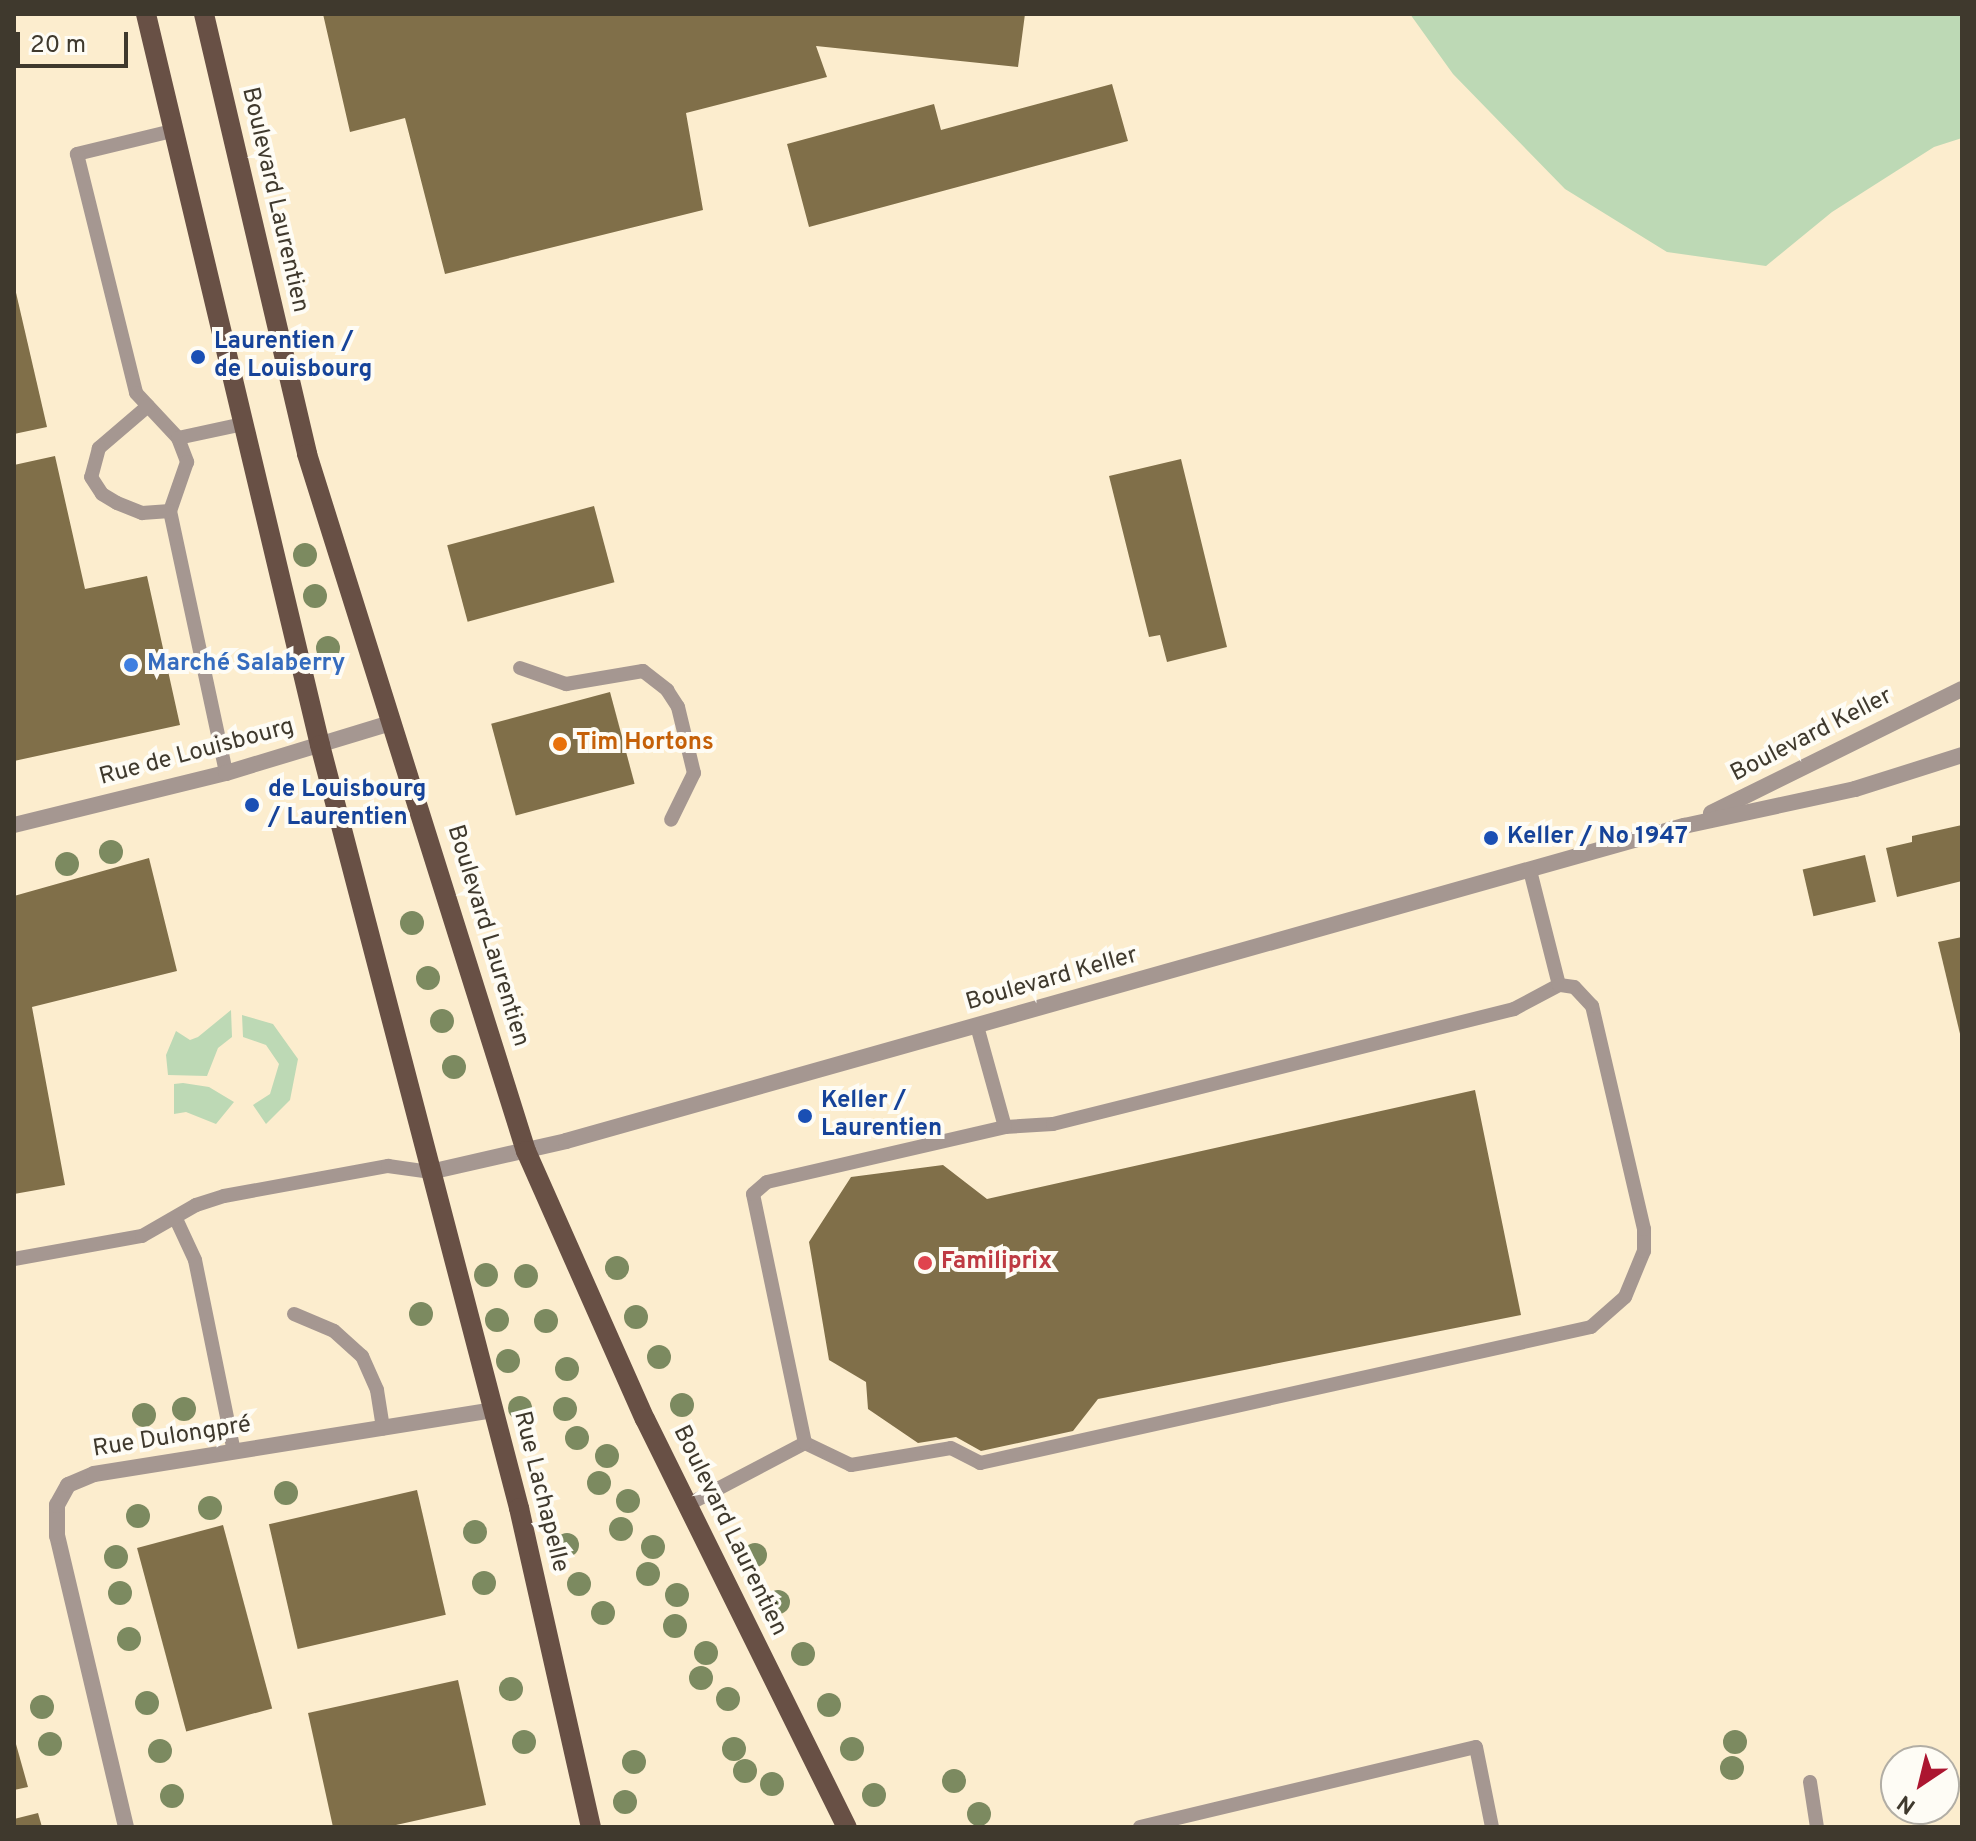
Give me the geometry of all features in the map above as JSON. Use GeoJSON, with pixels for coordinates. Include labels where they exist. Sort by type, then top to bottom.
{"type":"FeatureCollection","features":[{"type":"Feature","properties":{"kind":"main road"},"geometry":{"type":"LineString","coordinates":[[146,14],[320,745],[430,1172]]}},
{"type":"Feature","properties":{"kind":"main road","name":"Boulevard Laurentien"},"geometry":{"type":"LineString","coordinates":[[204,14],[307,454],[526,1151],[687,1505],[847,1827]]}},
{"type":"Feature","properties":{"kind":"main road","name":"Rue Lachapelle"},"geometry":{"type":"LineString","coordinates":[[430,1172],[493,1410],[591,1827]]}},
{"type":"Feature","properties":{"kind":"street","name":"Boulevard Keller"},"geometry":{"type":"LineString","coordinates":[[1684,826],[1962,689]]}},
{"type":"Feature","properties":{"kind":"street","name":"Rue de Louisbourg"},"geometry":{"type":"LineString","coordinates":[[14,825],[226,773],[391,723]]}},
{"type":"Feature","properties":{"kind":"street","name":"Boulevard Keller"},"geometry":{"type":"LineString","coordinates":[[430,1172],[526,1151],[1684,826],[1855,789],[1962,755]]}},
{"type":"Feature","properties":{"kind":"street","name":"Rue Dulongpré"},"geometry":{"type":"LineString","coordinates":[[126,1827],[61,1556],[57,1505],[78,1478],[493,1410]]}},
{"type":"Feature","properties":{"kind":"lane"},"geometry":{"type":"LineString","coordinates":[[172,131],[77,154],[136,393],[178,438],[187,462],[170,511],[226,773]]}},
{"type":"Feature","properties":{"kind":"lane"},"geometry":{"type":"LineString","coordinates":[[148,406],[99,448],[91,477],[102,494],[117,503],[142,513],[170,511]]}},
{"type":"Feature","properties":{"kind":"lane"},"geometry":{"type":"LineString","coordinates":[[178,438],[243,424]]}},
{"type":"Feature","properties":{"kind":"lane"},"geometry":{"type":"LineString","coordinates":[[520,668],[566,684],[643,671],[667,690],[678,707],[694,773],[671,820]]}},
{"type":"Feature","properties":{"kind":"lane"},"geometry":{"type":"LineString","coordinates":[[1530,870],[1559,985]]}},
{"type":"Feature","properties":{"kind":"lane"},"geometry":{"type":"LineString","coordinates":[[1559,985],[1574,987],[1592,1006],[1644,1229],[1644,1251],[1629,1290],[1591,1327],[980,1463],[951,1448],[851,1465],[805,1443],[753,1194],[767,1182],[1005,1127],[1053,1124],[1499,1016],[1559,985]]}},
{"type":"Feature","properties":{"kind":"lane"},"geometry":{"type":"LineString","coordinates":[[977,1026],[1005,1127]]}},
{"type":"Feature","properties":{"kind":"lane"},"geometry":{"type":"LineString","coordinates":[[14,1259],[142,1236],[224,1196],[388,1166],[430,1172]]}},
{"type":"Feature","properties":{"kind":"lane"},"geometry":{"type":"LineString","coordinates":[[176,1219],[195,1260],[234,1451]]}},
{"type":"Feature","properties":{"kind":"lane"},"geometry":{"type":"LineString","coordinates":[[294,1314],[334,1331],[362,1356],[377,1390],[383,1429]]}},
{"type":"Feature","properties":{"kind":"lane"},"geometry":{"type":"LineString","coordinates":[[687,1505],[805,1443]]}},
{"type":"Feature","properties":{"kind":"lane"},"geometry":{"type":"LineString","coordinates":[[1140,1827],[1476,1747],[1492,1827]]}},
{"type":"Feature","properties":{"kind":"lane"},"geometry":{"type":"LineString","coordinates":[[1810,1782],[1817,1827]]}},
{"type":"Feature","properties":{"kind":"green space"},"geometry":{"type":"Polygon","coordinates":[[[1410,14],[1962,14],[1962,138],[1934,147],[1832,212],[1766,266],[1667,252],[1565,189],[1453,74],[1410,14]]]}},
{"type":"Feature","properties":{"kind":"green space"},"geometry":{"type":"Polygon","coordinates":[[[231,1010],[232,1037],[218,1048],[207,1076],[168,1075],[166,1055],[176,1031],[190,1040],[198,1037],[231,1010]]]}},
{"type":"Feature","properties":{"kind":"green space"},"geometry":{"type":"Polygon","coordinates":[[[242,1015],[273,1024],[298,1059],[290,1100],[266,1124],[253,1105],[270,1094],[279,1064],[266,1045],[243,1037],[242,1015]]]}},
{"type":"Feature","properties":{"kind":"green space"},"geometry":{"type":"Polygon","coordinates":[[[174,1084],[209,1087],[234,1102],[216,1124],[186,1112],[174,1114],[174,1084]]]}},
{"type":"Feature","properties":{"kind":"building"},"geometry":{"type":"Polygon","coordinates":[[[323,14],[1025,14],[1018,67],[816,46],[827,77],[686,113],[703,210],[445,274],[405,118],[350,132],[323,14]]]}},
{"type":"Feature","properties":{"kind":"building"},"geometry":{"type":"Polygon","coordinates":[[[1112,84],[1128,141],[809,227],[787,144],[934,104],[941,130],[1112,84]]]}},
{"type":"Feature","properties":{"kind":"building"},"geometry":{"type":"Polygon","coordinates":[[[14,284],[47,427],[14,434],[14,284]]]}},
{"type":"Feature","properties":{"kind":"building"},"geometry":{"type":"Polygon","coordinates":[[[55,456],[85,589],[147,576],[180,725],[14,761],[14,465],[55,456]]]}},
{"type":"Feature","properties":{"kind":"building"},"geometry":{"type":"Polygon","coordinates":[[[1181,459],[1227,647],[1167,662],[1160,635],[1149,637],[1109,476],[1181,459]]]}},
{"type":"Feature","properties":{"kind":"building"},"geometry":{"type":"Polygon","coordinates":[[[594,506],[614,582],[468,622],[447,545],[594,506]]]}},
{"type":"Feature","properties":{"kind":"building"},"geometry":{"type":"Polygon","coordinates":[[[610,692],[635,784],[516,816],[491,724],[610,692]]]}},
{"type":"Feature","properties":{"kind":"building"},"geometry":{"type":"Polygon","coordinates":[[[1962,825],[1962,881],[1897,897],[1886,848],[1912,842],[1912,836],[1962,825]]]}},
{"type":"Feature","properties":{"kind":"building"},"geometry":{"type":"Polygon","coordinates":[[[1865,855],[1876,902],[1813,916],[1803,869],[1865,855]]]}},
{"type":"Feature","properties":{"kind":"building"},"geometry":{"type":"Polygon","coordinates":[[[149,858],[177,971],[32,1007],[65,1185],[14,1194],[14,896],[149,858]]]}},
{"type":"Feature","properties":{"kind":"building"},"geometry":{"type":"Polygon","coordinates":[[[1962,937],[1962,1038],[1961,1038],[1938,942],[1962,937]]]}},
{"type":"Feature","properties":{"kind":"building"},"geometry":{"type":"Polygon","coordinates":[[[1475,1090],[1521,1315],[1098,1399],[1073,1431],[981,1451],[956,1437],[918,1443],[868,1409],[866,1382],[829,1360],[809,1242],[851,1177],[943,1165],[987,1199],[1475,1090]]]}},
{"type":"Feature","properties":{"kind":"building"},"geometry":{"type":"Polygon","coordinates":[[[417,1490],[446,1615],[298,1649],[269,1524],[417,1490]]]}},
{"type":"Feature","properties":{"kind":"building"},"geometry":{"type":"Polygon","coordinates":[[[223,1525],[272,1709],[186,1732],[137,1548],[223,1525]]]}},
{"type":"Feature","properties":{"kind":"building"},"geometry":{"type":"Polygon","coordinates":[[[458,1680],[486,1805],[387,1827],[333,1827],[308,1713],[458,1680]]]}},
{"type":"Feature","properties":{"kind":"building"},"geometry":{"type":"Polygon","coordinates":[[[14,1737],[28,1787],[14,1790],[14,1737]]]}},
{"type":"Feature","properties":{"kind":"building"},"geometry":{"type":"Polygon","coordinates":[[[38,1813],[42,1827],[14,1827],[14,1819],[38,1813]]]}},
{"type":"Feature","properties":{"kind":"place","name":"Laurentien / de Louisbourg"},"geometry":{"type":"Point","coordinates":[198,357]}},
{"type":"Feature","properties":{"kind":"place","name":"Marché Salaberry"},"geometry":{"type":"Point","coordinates":[131,665]}},
{"type":"Feature","properties":{"kind":"place","name":"Tim Hortons"},"geometry":{"type":"Point","coordinates":[560,744]}},
{"type":"Feature","properties":{"kind":"place","name":"de Louisbourg / Laurentien"},"geometry":{"type":"Point","coordinates":[252,805]}},
{"type":"Feature","properties":{"kind":"place","name":"Keller / No 1947"},"geometry":{"type":"Point","coordinates":[1491,838]}},
{"type":"Feature","properties":{"kind":"place","name":"Keller / Laurentien"},"geometry":{"type":"Point","coordinates":[805,1116]}},
{"type":"Feature","properties":{"kind":"place","name":"Familiprix"},"geometry":{"type":"Point","coordinates":[925,1263]}}]}
